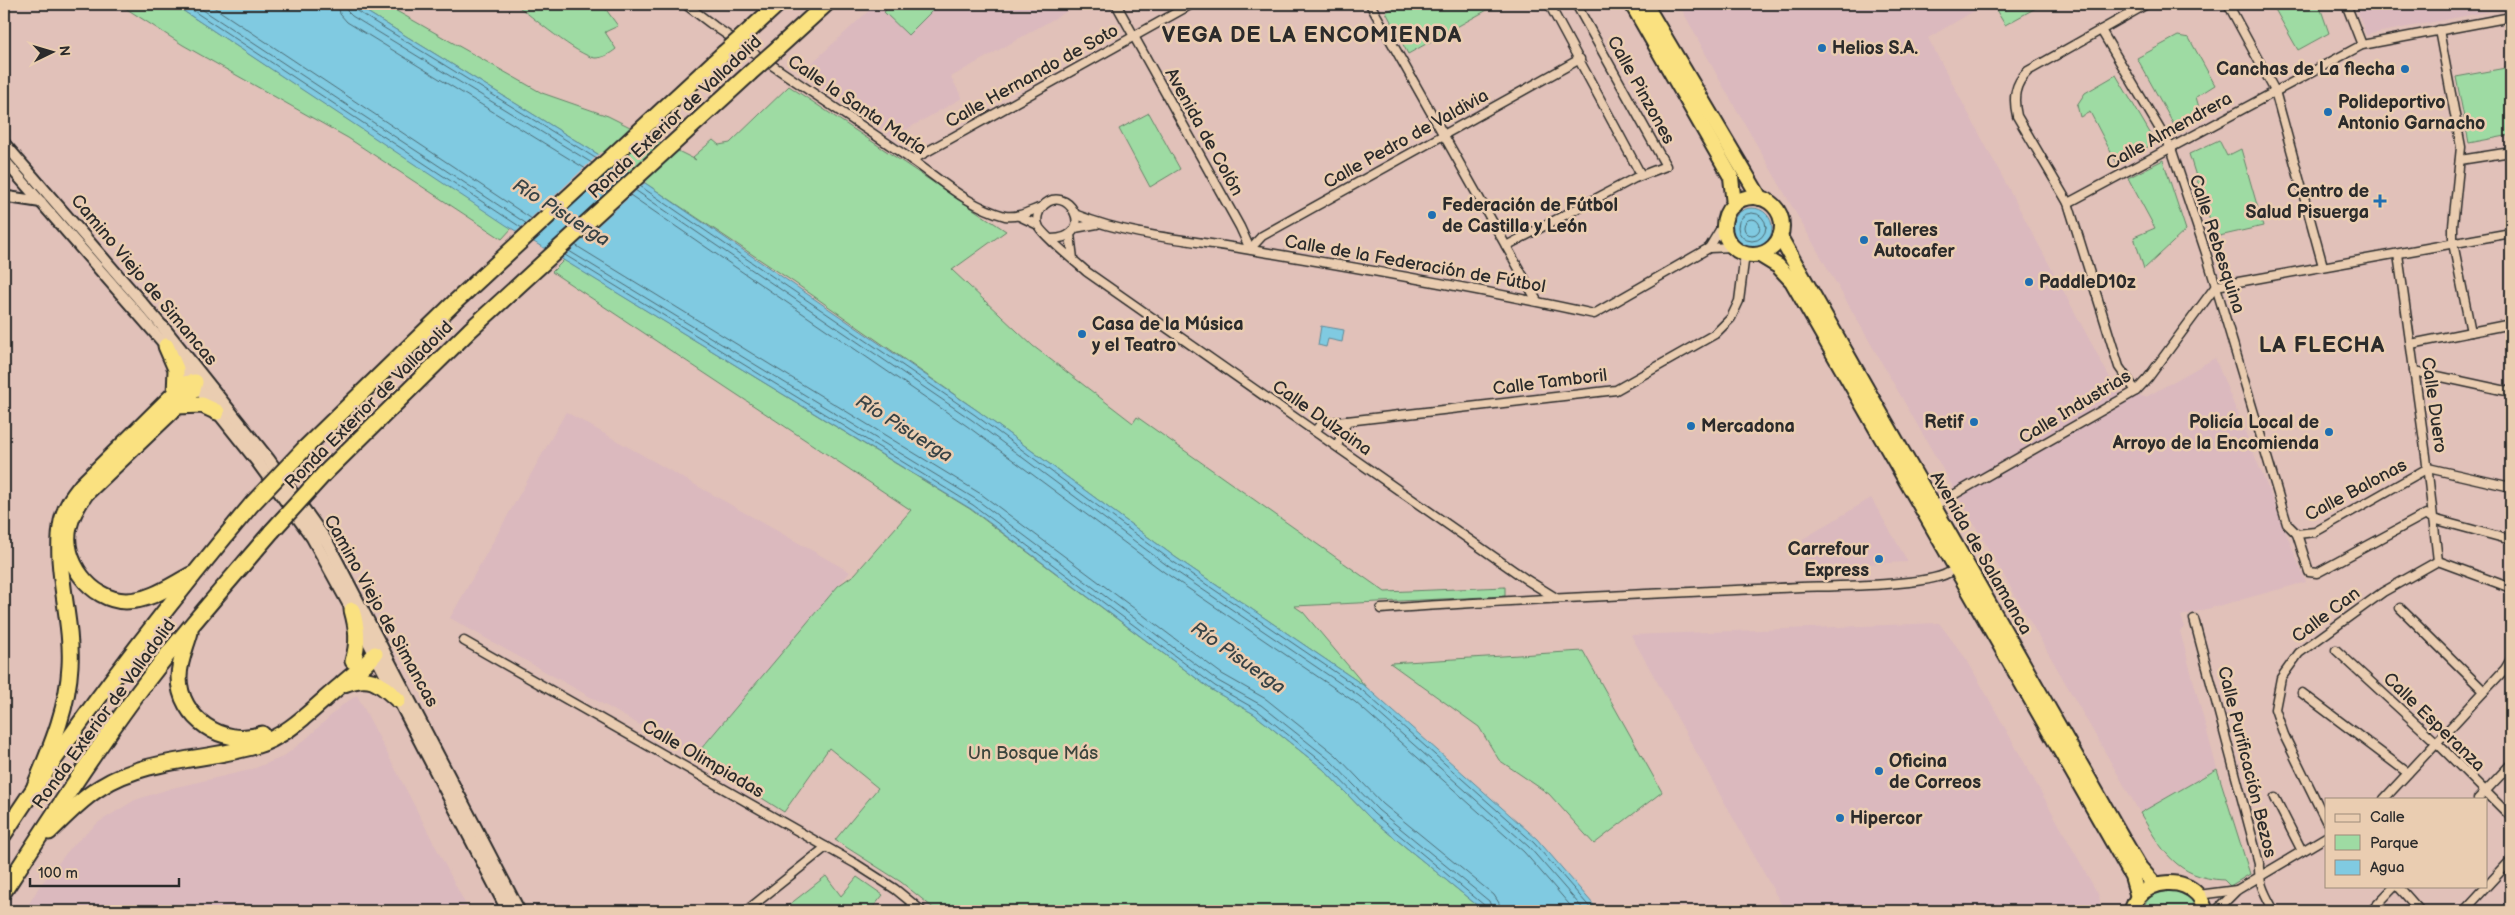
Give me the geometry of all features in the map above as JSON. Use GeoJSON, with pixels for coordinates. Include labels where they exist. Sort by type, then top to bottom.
{"type":"FeatureCollection","features":[{"type":"Feature","properties":{"kind":"highway","name":"Ronda Exterior de Valladolid"},"geometry":{"type":"LineString","coordinates":[[4,834],[35,786],[193,574],[252,504],[305,448],[462,295],[778,4]]}},
{"type":"Feature","properties":{"kind":"highway","name":"Ronda Exterior de Valladolid"},"geometry":{"type":"LineString","coordinates":[[4,891],[85,765],[192,624],[324,474],[402,395],[826,4]]}},
{"type":"Feature","properties":{"kind":"highway"},"geometry":{"type":"LineString","coordinates":[[1632,4],[1731,177],[1734,205]]}},
{"type":"Feature","properties":{"kind":"highway"},"geometry":{"type":"LineString","coordinates":[[1645,4],[1760,198],[1774,206],[1781,218],[1780,237],[1775,246],[1760,255],[1739,251],[1725,238],[1724,223],[1728,212],[1734,205],[1744,199],[1760,198]]}},
{"type":"Feature","properties":{"kind":"highway","name":"Avenida de Salamanca"},"geometry":{"type":"LineString","coordinates":[[1780,237],[2124,841],[2140,868],[2155,885]]}},
{"type":"Feature","properties":{"kind":"highway","name":"Avenida de Salamanca"},"geometry":{"type":"LineString","coordinates":[[1760,255],[1778,266],[1792,281],[2132,876],[2138,897]]}},
{"type":"Feature","properties":{"kind":"highway"},"geometry":{"type":"LineString","coordinates":[[35,786],[50,752],[68,688],[70,625],[62,557],[62,520],[70,500],[82,485],[176,400],[176,369],[166,346]]}},
{"type":"Feature","properties":{"kind":"highway"},"geometry":{"type":"LineString","coordinates":[[193,574],[154,596],[141,600],[123,601],[98,592],[81,577],[72,563],[68,529],[75,508],[86,493],[176,400],[184,384],[195,382]]}},
{"type":"Feature","properties":{"kind":"highway"},"geometry":{"type":"LineString","coordinates":[[176,400],[202,405],[217,412]]}},
{"type":"Feature","properties":{"kind":"highway"},"geometry":{"type":"LineString","coordinates":[[352,610],[358,629],[357,648],[353,661]]}},
{"type":"Feature","properties":{"kind":"highway"},"geometry":{"type":"LineString","coordinates":[[192,624],[182,657],[179,676],[180,690],[186,706],[197,720],[213,731],[231,737],[251,738],[267,732],[289,719],[353,661],[362,655],[375,654]]}},
{"type":"Feature","properties":{"kind":"highway"},"geometry":{"type":"LineString","coordinates":[[34,844],[80,802],[101,786],[125,775],[164,764],[263,743],[278,736],[297,724],[375,654]]}},
{"type":"Feature","properties":{"kind":"highway"},"geometry":{"type":"LineString","coordinates":[[340,685],[359,678],[377,682],[398,700]]}},
{"type":"Feature","properties":{"kind":"highway"},"geometry":{"type":"LineString","coordinates":[[2131,911],[2138,897],[2155,885],[2170,882],[2186,886],[2198,895],[2206,911]]}},
{"type":"Feature","properties":{"kind":"main road","name":"Camino Viejo de Simancas"},"geometry":{"type":"LineString","coordinates":[[163,327],[269,460],[327,542],[519,911]]}},
{"type":"Feature","properties":{"kind":"main road"},"geometry":{"type":"LineString","coordinates":[[163,327],[169,344],[193,372],[195,382],[201,382],[309,516]]}},
{"type":"Feature","properties":{"kind":"main road","name":"Camino Viejo de Simancas"},"geometry":{"type":"LineString","coordinates":[[166,346],[256,460],[312,538],[352,610],[510,911]]}},
{"type":"Feature","properties":{"kind":"main road"},"geometry":{"type":"LineString","coordinates":[[342,570],[350,594],[374,644],[375,654],[382,659],[442,773],[457,792]]}},
{"type":"Feature","properties":{"kind":"main road"},"geometry":{"type":"LineString","coordinates":[[489,854],[491,867],[510,911]]}},
{"type":"Feature","properties":{"kind":"street","name":"Calle la Santa María"},"geometry":{"type":"LineString","coordinates":[[685,4],[714,26],[912,160],[948,188],[986,209],[1007,216],[1019,216],[1038,225]]}},
{"type":"Feature","properties":{"kind":"street","name":"Avenida de Colón"},"geometry":{"type":"LineString","coordinates":[[1116,4],[1240,227],[1250,249]]}},
{"type":"Feature","properties":{"kind":"street","name":"Calle Hernando de Soto"},"geometry":{"type":"LineString","coordinates":[[912,160],[1192,4]]}},
{"type":"Feature","properties":{"kind":"street"},"geometry":{"type":"LineString","coordinates":[[1370,4],[1537,302]]}},
{"type":"Feature","properties":{"kind":"street"},"geometry":{"type":"LineString","coordinates":[[1549,4],[1641,175]]}},
{"type":"Feature","properties":{"kind":"street","name":"Calle Pinzones"},"geometry":{"type":"LineString","coordinates":[[1506,246],[1641,175],[1666,166],[1576,4]]}},
{"type":"Feature","properties":{"kind":"street"},"geometry":{"type":"LineString","coordinates":[[2136,391],[2119,367],[2068,203],[2017,116],[2014,102],[2020,79],[2028,71],[2147,4]]}},
{"type":"Feature","properties":{"kind":"street"},"geometry":{"type":"LineString","coordinates":[[2228,4],[2275,91],[2323,266]]}},
{"type":"Feature","properties":{"kind":"street"},"geometry":{"type":"LineString","coordinates":[[2346,4],[2362,45]]}},
{"type":"Feature","properties":{"kind":"street","name":"Calle Almendrera"},"geometry":{"type":"LineString","coordinates":[[2068,203],[2362,45],[2511,17]]}},
{"type":"Feature","properties":{"kind":"street","name":"Calle Rebesquina"},"geometry":{"type":"LineString","coordinates":[[2100,30],[2171,148],[2216,286],[2287,524],[2297,534],[2303,558],[2311,574],[2317,573],[2426,514],[2433,519]]}},
{"type":"Feature","properties":{"kind":"street"},"geometry":{"type":"LineString","coordinates":[[2439,30],[2461,147],[2453,244],[2471,332]]}},
{"type":"Feature","properties":{"kind":"street","name":"Calle Pedro de Valdivia"},"geometry":{"type":"LineString","coordinates":[[1250,249],[1262,236],[1580,59]]}},
{"type":"Feature","properties":{"kind":"street","name":"Camino Viejo de Simancas"},"geometry":{"type":"LineString","coordinates":[[4,143],[163,327]]}},
{"type":"Feature","properties":{"kind":"street"},"geometry":{"type":"LineString","coordinates":[[2460,160],[2511,152]]}},
{"type":"Feature","properties":{"kind":"street"},"geometry":{"type":"LineString","coordinates":[[4,153],[18,170],[20,179],[32,184],[66,222],[92,243]]}},
{"type":"Feature","properties":{"kind":"street","name":"Camino Viejo de Simancas"},"geometry":{"type":"LineString","coordinates":[[4,160],[166,346]]}},
{"type":"Feature","properties":{"kind":"street"},"geometry":{"type":"LineString","coordinates":[[8,197],[40,202]]}},
{"type":"Feature","properties":{"kind":"street"},"geometry":{"type":"LineString","coordinates":[[1019,216],[1042,207],[1053,200],[1059,200],[1070,205],[1077,215],[1073,231],[1073,259]]}},
{"type":"Feature","properties":{"kind":"street"},"geometry":{"type":"LineString","coordinates":[[1042,207],[1037,218],[1038,225],[1041,231],[1051,239],[1062,239],[1073,231]]}},
{"type":"Feature","properties":{"kind":"street","name":"Calle de la Federación de Fútbol"},"geometry":{"type":"LineString","coordinates":[[1077,215],[1100,224],[1250,249],[1594,314],[1708,248],[1724,223]]}},
{"type":"Feature","properties":{"kind":"street","name":"Calle de la Federación de Fútbol"},"geometry":{"type":"LineString","coordinates":[[1073,231],[1100,224]]}},
{"type":"Feature","properties":{"kind":"street"},"geometry":{"type":"LineString","coordinates":[[2216,286],[2511,232]]}},
{"type":"Feature","properties":{"kind":"street","name":"Calle Dulzaina"},"geometry":{"type":"LineString","coordinates":[[1051,239],[1087,272],[1527,580],[1556,598]]}},
{"type":"Feature","properties":{"kind":"street","name":"Calle de la Federación de Fútbol"},"geometry":{"type":"LineString","coordinates":[[1708,248],[1739,251]]}},
{"type":"Feature","properties":{"kind":"street","name":"Calle Tamboril"},"geometry":{"type":"LineString","coordinates":[[1315,431],[1322,423],[1347,422],[1616,390],[1716,334],[1731,318],[1739,301],[1739,251]]}},
{"type":"Feature","properties":{"kind":"street","name":"Calle Duero"},"geometry":{"type":"LineString","coordinates":[[2398,254],[2428,468],[2438,561]]}},
{"type":"Feature","properties":{"kind":"street","name":"Calle Industrias"},"geometry":{"type":"LineString","coordinates":[[1941,502],[2136,391],[2148,378],[2216,286]]}},
{"type":"Feature","properties":{"kind":"street"},"geometry":{"type":"LineString","coordinates":[[2411,344],[2511,324]]}},
{"type":"Feature","properties":{"kind":"street"},"geometry":{"type":"LineString","coordinates":[[2414,371],[2511,392]]}},
{"type":"Feature","properties":{"kind":"street"},"geometry":{"type":"LineString","coordinates":[[1337,446],[1347,422]]}},
{"type":"Feature","properties":{"kind":"street"},"geometry":{"type":"LineString","coordinates":[[2428,468],[2511,487]]}},
{"type":"Feature","properties":{"kind":"street","name":"Calle Balonas"},"geometry":{"type":"LineString","coordinates":[[2297,534],[2315,532],[2428,468]]}},
{"type":"Feature","properties":{"kind":"street"},"geometry":{"type":"LineString","coordinates":[[2433,519],[2511,540]]}},
{"type":"Feature","properties":{"kind":"street"},"geometry":{"type":"LineString","coordinates":[[2438,561],[2511,588]]}},
{"type":"Feature","properties":{"kind":"street","name":"Calle Can"},"geometry":{"type":"LineString","coordinates":[[2325,819],[2284,735],[2274,710],[2281,678],[2299,653],[2383,592],[2438,561]]}},
{"type":"Feature","properties":{"kind":"street"},"geometry":{"type":"LineString","coordinates":[[1380,609],[1556,598],[1920,580],[1939,577],[1948,573]]}},
{"type":"Feature","properties":{"kind":"street"},"geometry":{"type":"LineString","coordinates":[[2400,608],[2484,691]]}},
{"type":"Feature","properties":{"kind":"street","name":"Calle Purificación Bezos"},"geometry":{"type":"LineString","coordinates":[[2194,619],[2255,846],[2262,889],[2274,911]]}},
{"type":"Feature","properties":{"kind":"street","name":"Calle Olimpiadas"},"geometry":{"type":"LineString","coordinates":[[464,641],[826,848],[894,889],[922,911]]}},
{"type":"Feature","properties":{"kind":"street","name":"Calle Esperanza"},"geometry":{"type":"LineString","coordinates":[[2336,650],[2436,742],[2511,817]]}},
{"type":"Feature","properties":{"kind":"street"},"geometry":{"type":"LineString","coordinates":[[2385,798],[2505,670],[2511,659]]}},
{"type":"Feature","properties":{"kind":"street"},"geometry":{"type":"LineString","coordinates":[[2302,693],[2408,773]]}},
{"type":"Feature","properties":{"kind":"street"},"geometry":{"type":"LineString","coordinates":[[2479,798],[2511,764]]}},
{"type":"Feature","properties":{"kind":"street"},"geometry":{"type":"LineString","coordinates":[[2276,798],[2302,852]]}},
{"type":"Feature","properties":{"kind":"street"},"geometry":{"type":"LineString","coordinates":[[2216,911],[2237,890],[2325,838]]}},
{"type":"Feature","properties":{"kind":"street"},"geometry":{"type":"LineString","coordinates":[[746,911],[826,848]]}},
{"type":"Feature","properties":{"kind":"street"},"geometry":{"type":"LineString","coordinates":[[2488,885],[2511,860]]}},
{"type":"Feature","properties":{"kind":"street"},"geometry":{"type":"LineString","coordinates":[[2371,911],[2395,888]]}},
{"type":"Feature","properties":{"kind":"street"},"geometry":{"type":"LineString","coordinates":[[2399,888],[2420,911]]}},
{"type":"Feature","properties":{"kind":"street"},"geometry":{"type":"LineString","coordinates":[[2464,911],[2485,888]]}},
{"type":"Feature","properties":{"kind":"street"},"geometry":{"type":"LineString","coordinates":[[2198,895],[2237,890]]}},
{"type":"Feature","properties":{"kind":"shaded area"},"geometry":{"type":"Polygon","coordinates":[[[876,4],[1080,4],[951,77],[962,98],[893,137],[800,74],[876,4]]]}},
{"type":"Feature","properties":{"kind":"shaded area"},"geometry":{"type":"Polygon","coordinates":[[[1679,4],[1986,4],[1928,38],[2118,393],[2146,397],[2215,358],[2306,582],[2181,616],[2185,627],[2180,631],[2217,769],[2140,813],[1719,79],[1679,4]]]}},
{"type":"Feature","properties":{"kind":"shaded area"},"geometry":{"type":"Polygon","coordinates":[[[2355,4],[2511,4],[2511,7],[2366,35],[2355,4]]]}},
{"type":"Feature","properties":{"kind":"shaded area"},"geometry":{"type":"Polygon","coordinates":[[[566,412],[850,572],[695,756],[450,618],[566,412]]]}},
{"type":"Feature","properties":{"kind":"shaded area"},"geometry":{"type":"Polygon","coordinates":[[[1871,498],[1908,562],[1805,567],[1803,539],[1871,498]]]}},
{"type":"Feature","properties":{"kind":"shaded area"},"geometry":{"type":"Polygon","coordinates":[[[1939,623],[1967,660],[2099,896],[2101,911],[1785,911],[1631,635],[1939,623]]]}},
{"type":"Feature","properties":{"kind":"shaded area"},"geometry":{"type":"Polygon","coordinates":[[[357,695],[469,911],[25,911],[39,887],[72,846],[99,822],[135,800],[172,788],[250,770],[283,757],[307,738],[341,706],[357,695]]]}},
{"type":"Feature","properties":{"kind":"green space"},"geometry":{"type":"Polygon","coordinates":[[[119,4],[173,4],[512,228],[502,239],[348,138],[183,45],[119,4]]]}},
{"type":"Feature","properties":{"kind":"green space"},"geometry":{"type":"Polygon","coordinates":[[[354,4],[384,4],[542,93],[608,116],[696,160],[693,157],[713,140],[719,145],[730,143],[789,86],[1006,231],[952,270],[1033,346],[1133,423],[1137,417],[1385,592],[1505,587],[1505,596],[1294,606],[1303,612],[1366,687],[1175,557],[978,411],[795,283],[648,185],[354,4]]]}},
{"type":"Feature","properties":{"kind":"green space"},"geometry":{"type":"Polygon","coordinates":[[[515,4],[602,4],[618,26],[605,32],[616,49],[601,57],[587,56],[566,43],[515,4]]]}},
{"type":"Feature","properties":{"kind":"green space"},"geometry":{"type":"Polygon","coordinates":[[[892,4],[939,4],[908,35],[884,12],[892,4]]]}},
{"type":"Feature","properties":{"kind":"green space"},"geometry":{"type":"Polygon","coordinates":[[[1401,4],[1498,4],[1408,54],[1386,12],[1401,4]]]}},
{"type":"Feature","properties":{"kind":"green space"},"geometry":{"type":"Polygon","coordinates":[[[2003,4],[2043,4],[2005,25],[1995,8],[2003,4]]]}},
{"type":"Feature","properties":{"kind":"green space"},"geometry":{"type":"Polygon","coordinates":[[[2272,4],[2319,4],[2329,33],[2298,50],[2272,4]]]}},
{"type":"Feature","properties":{"kind":"green space"},"geometry":{"type":"Polygon","coordinates":[[[2178,36],[2189,38],[2215,85],[2196,97],[2200,111],[2175,127],[2137,58],[2178,36]]]}},
{"type":"Feature","properties":{"kind":"green space"},"geometry":{"type":"Polygon","coordinates":[[[2511,67],[2511,135],[2469,143],[2456,77],[2511,67]]]}},
{"type":"Feature","properties":{"kind":"green space"},"geometry":{"type":"Polygon","coordinates":[[[2116,75],[2156,143],[2116,162],[2090,112],[2080,117],[2077,105],[2085,93],[2116,75]]]}},
{"type":"Feature","properties":{"kind":"green space"},"geometry":{"type":"Polygon","coordinates":[[[1149,113],[1180,169],[1150,187],[1119,129],[1149,113]]]}},
{"type":"Feature","properties":{"kind":"green space"},"geometry":{"type":"Polygon","coordinates":[[[2219,140],[2227,156],[2241,149],[2263,226],[2215,237],[2189,154],[2219,140]]]}},
{"type":"Feature","properties":{"kind":"green space"},"geometry":{"type":"Polygon","coordinates":[[[2163,160],[2186,230],[2144,269],[2134,237],[2155,228],[2128,178],[2163,160]]]}},
{"type":"Feature","properties":{"kind":"green space","name":"Un Bosque Más"},"geometry":{"type":"Polygon","coordinates":[[[564,260],[970,509],[1212,690],[1254,714],[1323,769],[1370,818],[1484,911],[937,911],[901,882],[835,840],[878,788],[829,748],[784,812],[695,756],[838,586],[855,574],[911,510],[552,272],[564,260]]]}},
{"type":"Feature","properties":{"kind":"green space"},"geometry":{"type":"Polygon","coordinates":[[[1583,651],[1662,792],[1594,844],[1549,794],[1499,760],[1479,727],[1390,663],[1583,651]]]}},
{"type":"Feature","properties":{"kind":"green space"},"geometry":{"type":"Polygon","coordinates":[[[2217,769],[2250,874],[2230,886],[2224,880],[2194,874],[2172,860],[2140,813],[2217,769]]]}},
{"type":"Feature","properties":{"kind":"green space"},"geometry":{"type":"Polygon","coordinates":[[[826,876],[841,896],[857,877],[883,895],[870,911],[787,911],[785,908],[826,876]]]}},
{"type":"Feature","properties":{"kind":"green space"},"geometry":{"type":"Polygon","coordinates":[[[2173,890],[2192,899],[2200,911],[2139,911],[2152,895],[2173,890]]]}},
{"type":"Feature","properties":{"kind":"water","name":"Río Pisuerga"},"geometry":{"type":"Polygon","coordinates":[[[173,4],[354,4],[648,185],[978,411],[1175,557],[1366,687],[1537,839],[1599,911],[1484,911],[1370,818],[1323,769],[1254,714],[1212,690],[971,509],[506,225],[173,4]]]}},
{"type":"Feature","properties":{"kind":"water"},"geometry":{"type":"Polygon","coordinates":[[[1752,208],[1766,214],[1772,228],[1766,242],[1752,248],[1738,242],[1732,228],[1738,214],[1752,208]]]}},
{"type":"Feature","properties":{"kind":"water"},"geometry":{"type":"Polygon","coordinates":[[[1321,326],[1344,330],[1342,342],[1328,339],[1326,347],[1318,345],[1321,326]]]}},
{"type":"Feature","properties":{"kind":"pier"},"geometry":{"type":"Polygon","coordinates":[[[601,152],[618,163],[532,243],[515,233],[601,152]]]}},
{"type":"Feature","properties":{"kind":"pier"},"geometry":{"type":"Polygon","coordinates":[[[631,171],[647,181],[559,261],[544,251],[631,171]]]}},
{"type":"Feature","properties":{"kind":"place","name":"Helios S.A."},"geometry":{"type":"Point","coordinates":[1822,48]}},
{"type":"Feature","properties":{"kind":"place","name":"Canchas de La flecha"},"geometry":{"type":"Point","coordinates":[2405,69]}},
{"type":"Feature","properties":{"kind":"place","name":"Polideportivo Antonio Garnacho"},"geometry":{"type":"Point","coordinates":[2328,112]}},
{"type":"Feature","properties":{"kind":"place","name":"Centro de Salud Pisuerga"},"geometry":{"type":"Point","coordinates":[2380,201]}},
{"type":"Feature","properties":{"kind":"place","name":"Federación de Fútbol de Castilla y León"},"geometry":{"type":"Point","coordinates":[1432,215]}},
{"type":"Feature","properties":{"kind":"place","name":"Talleres Autocafer"},"geometry":{"type":"Point","coordinates":[1864,240]}},
{"type":"Feature","properties":{"kind":"place","name":"PaddleD10z"},"geometry":{"type":"Point","coordinates":[2029,282]}},
{"type":"Feature","properties":{"kind":"place","name":"Casa de la Música y el Teatro"},"geometry":{"type":"Point","coordinates":[1082,334]}},
{"type":"Feature","properties":{"kind":"place","name":"Retif"},"geometry":{"type":"Point","coordinates":[1974,422]}},
{"type":"Feature","properties":{"kind":"place","name":"Mercadona"},"geometry":{"type":"Point","coordinates":[1691,426]}},
{"type":"Feature","properties":{"kind":"place","name":"Policía Local de Arroyo de la Encomienda"},"geometry":{"type":"Point","coordinates":[2329,432]}},
{"type":"Feature","properties":{"kind":"place","name":"Carrefour Express"},"geometry":{"type":"Point","coordinates":[1879,559]}},
{"type":"Feature","properties":{"kind":"place","name":"Oficina de Correos"},"geometry":{"type":"Point","coordinates":[1879,771]}},
{"type":"Feature","properties":{"kind":"place","name":"Hipercor"},"geometry":{"type":"Point","coordinates":[1840,818]}},
{"type":"Feature","properties":{"kind":"district","name":"VEGA DE LA ENCOMIENDA"},"geometry":{"type":"Point","coordinates":[1312,35]}},
{"type":"Feature","properties":{"kind":"district","name":"LA FLECHA"},"geometry":{"type":"Point","coordinates":[2322,345]}}]}
